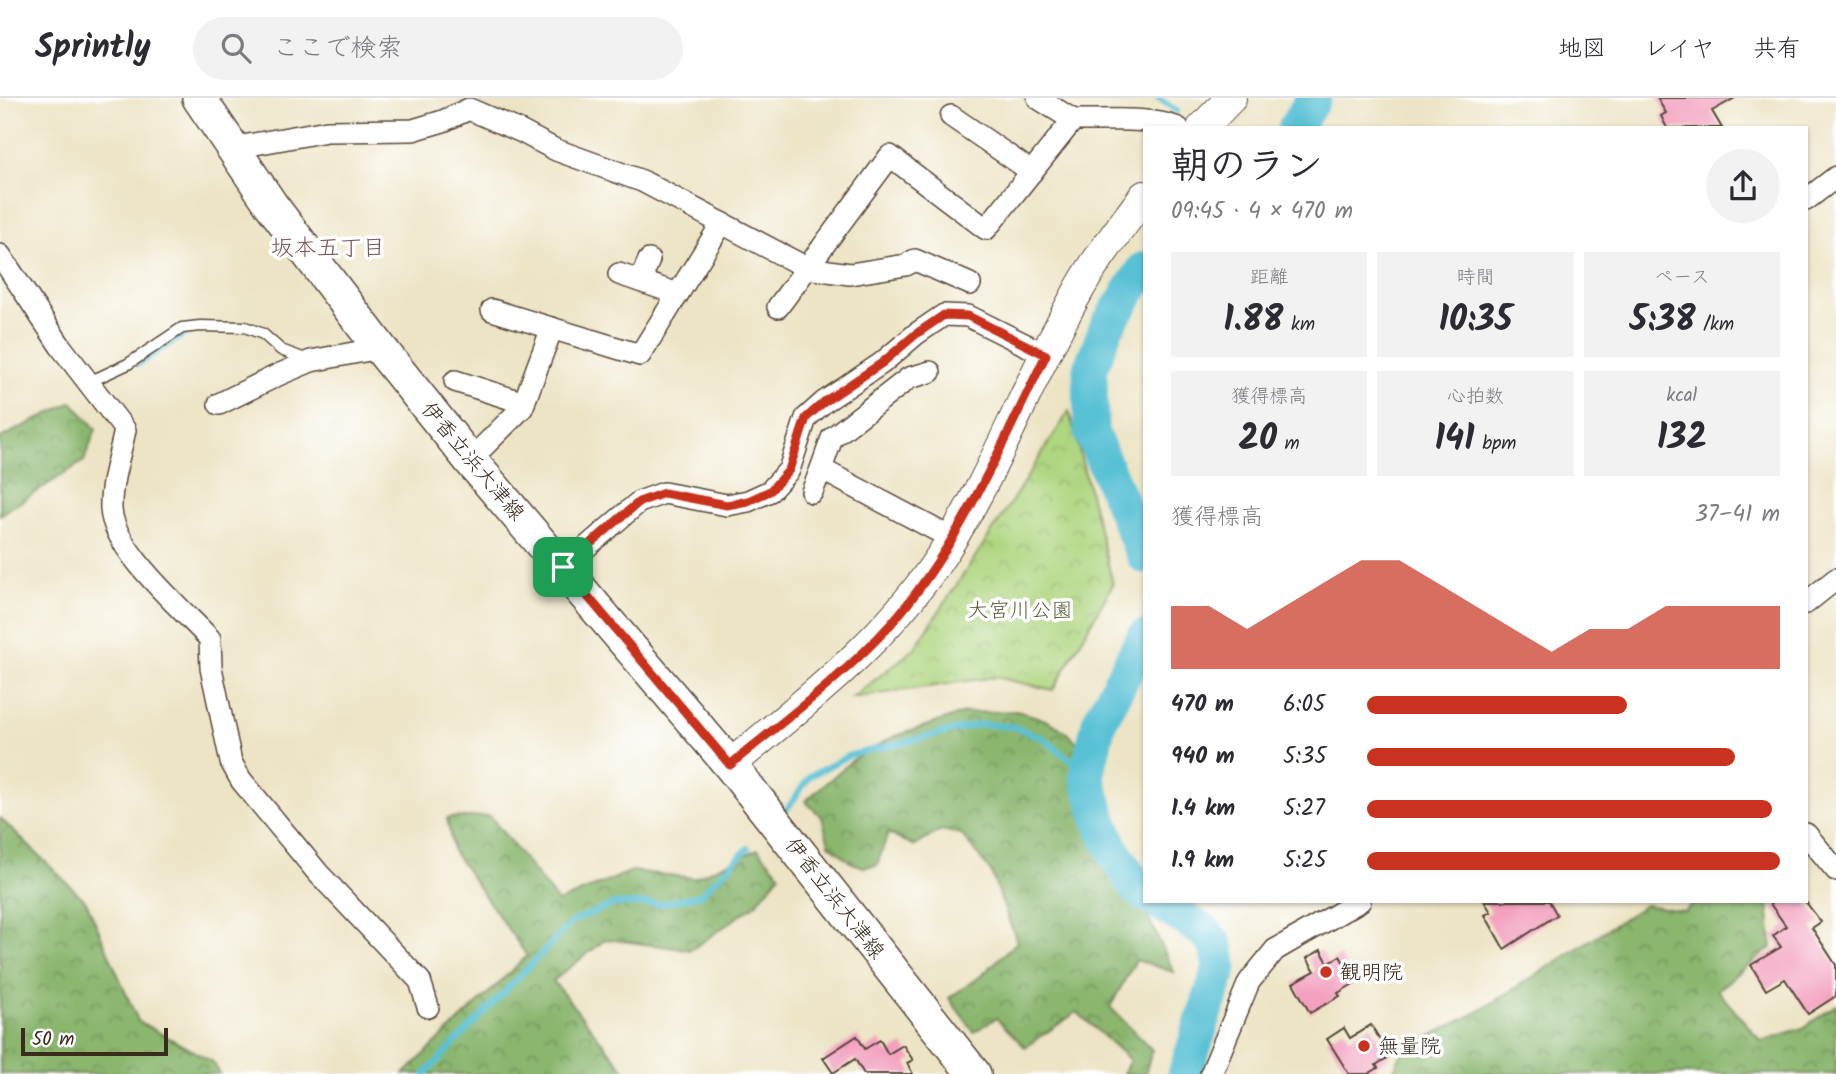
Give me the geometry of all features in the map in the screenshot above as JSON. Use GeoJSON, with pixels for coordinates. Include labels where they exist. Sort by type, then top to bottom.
{"type":"FeatureCollection","features":[{"type":"Feature","properties":{"kind":"main road","name":"伊香立浜大津線"},"geometry":{"type":"LineString","coordinates":[[199,98],[232,148],[380,348],[470,460],[730,765],[974,1074]]}},
{"type":"Feature","properties":{"kind":"street"},"geometry":{"type":"LineString","coordinates":[[1038,98],[1073,120],[1144,121],[1174,126]]}},
{"type":"Feature","properties":{"kind":"street"},"geometry":{"type":"LineString","coordinates":[[232,148],[327,131],[413,130],[443,121],[469,109],[555,150],[642,181],[807,268],[850,274],[906,265],[915,260],[970,284]]}},
{"type":"Feature","properties":{"kind":"street"},"geometry":{"type":"LineString","coordinates":[[951,116],[1032,172]]}},
{"type":"Feature","properties":{"kind":"street"},"geometry":{"type":"LineString","coordinates":[[778,307],[890,156],[986,229],[1073,120]]}},
{"type":"Feature","properties":{"kind":"street"},"geometry":{"type":"LineString","coordinates":[[1808,198],[1836,177]]}},
{"type":"Feature","properties":{"kind":"street"},"geometry":{"type":"LineString","coordinates":[[730,765],[837,676],[889,625],[936,565],[975,498],[1075,296],[1143,197]]}},
{"type":"Feature","properties":{"kind":"street"},"geometry":{"type":"LineString","coordinates":[[492,310],[640,355],[722,223]]}},
{"type":"Feature","properties":{"kind":"street"},"geometry":{"type":"LineString","coordinates":[[0,255],[61,347],[125,430],[111,496],[111,512],[118,536],[136,562],[210,639],[211,668],[231,762],[241,780],[318,873],[420,981],[428,1007]]}},
{"type":"Feature","properties":{"kind":"street"},"geometry":{"type":"LineString","coordinates":[[639,281],[649,260]]}},
{"type":"Feature","properties":{"kind":"street"},"geometry":{"type":"LineString","coordinates":[[619,274],[678,294]]}},
{"type":"Feature","properties":{"kind":"street"},"geometry":{"type":"LineString","coordinates":[[563,567],[639,502],[664,493],[727,505],[748,501],[770,491],[789,470],[806,418],[944,315],[968,316],[1046,355]]}},
{"type":"Feature","properties":{"kind":"street"},"geometry":{"type":"LineString","coordinates":[[470,460],[522,408],[552,328]]}},
{"type":"Feature","properties":{"kind":"street"},"geometry":{"type":"LineString","coordinates":[[219,404],[311,361],[380,348]]}},
{"type":"Feature","properties":{"kind":"street"},"geometry":{"type":"LineString","coordinates":[[812,492],[832,438],[909,378],[930,372]]}},
{"type":"Feature","properties":{"kind":"street"},"geometry":{"type":"LineString","coordinates":[[455,381],[524,403]]}},
{"type":"Feature","properties":{"kind":"street"},"geometry":{"type":"LineString","coordinates":[[821,469],[951,538]]}},
{"type":"Feature","properties":{"kind":"street"},"geometry":{"type":"LineString","coordinates":[[1808,601],[1836,579]]}},
{"type":"Feature","properties":{"kind":"street"},"geometry":{"type":"LineString","coordinates":[[1808,836],[1836,870]]}},
{"type":"Feature","properties":{"kind":"street"},"geometry":{"type":"LineString","coordinates":[[1211,1074],[1249,982],[1275,950],[1350,904]]}},
{"type":"Feature","properties":{"kind":"lane"},"geometry":{"type":"LineString","coordinates":[[89,382],[128,364],[182,328],[200,326],[245,327],[263,334],[281,350],[311,361]]}},
{"type":"Feature","properties":{"kind":"green space"},"geometry":{"type":"Polygon","coordinates":[[[72,402],[96,429],[84,461],[0,515],[0,438],[72,402]]]}},
{"type":"Feature","properties":{"kind":"green space","name":"大宮川公園"},"geometry":{"type":"Polygon","coordinates":[[[1069,411],[1113,584],[1053,690],[995,677],[852,698],[914,649],[1069,411]]]}},
{"type":"Feature","properties":{"kind":"green space"},"geometry":{"type":"Polygon","coordinates":[[[1017,711],[1052,723],[1082,747],[1078,775],[1092,825],[1148,917],[1174,972],[1136,960],[1110,1007],[1152,1050],[1145,1074],[1123,1074],[1130,1060],[1077,1012],[1025,1047],[996,1018],[974,1032],[949,998],[981,976],[1017,942],[991,872],[961,834],[941,830],[915,846],[888,833],[877,865],[863,867],[850,862],[829,844],[822,817],[805,801],[855,758],[893,737],[964,713],[1017,711]]]}},
{"type":"Feature","properties":{"kind":"green space"},"geometry":{"type":"Polygon","coordinates":[[[490,816],[558,902],[632,871],[694,878],[758,849],[780,874],[756,904],[691,950],[606,939],[553,981],[628,1074],[404,1074],[527,956],[453,851],[447,818],[490,816]]]}},
{"type":"Feature","properties":{"kind":"green space"},"geometry":{"type":"Polygon","coordinates":[[[0,818],[86,901],[138,1021],[213,1062],[220,1074],[0,1074],[0,818]]]}},
{"type":"Feature","properties":{"kind":"green space"},"geometry":{"type":"Polygon","coordinates":[[[1693,903],[1768,903],[1772,947],[1717,990],[1761,1041],[1803,1028],[1836,1005],[1836,1074],[1392,1074],[1403,1050],[1481,1010],[1645,905],[1685,911],[1693,903]]]}},
{"type":"Feature","properties":{"kind":"building"},"geometry":{"type":"Polygon","coordinates":[[[1657,98],[1735,98],[1712,111],[1721,126],[1666,126],[1661,116],[1666,113],[1657,98]]]}},
{"type":"Feature","properties":{"kind":"building"},"geometry":{"type":"Polygon","coordinates":[[[1485,903],[1550,903],[1557,915],[1504,949],[1485,915],[1491,912],[1485,903]]]}},
{"type":"Feature","properties":{"kind":"building"},"geometry":{"type":"Polygon","coordinates":[[[1769,903],[1807,903],[1821,922],[1812,928],[1836,965],[1836,996],[1808,1014],[1785,979],[1766,990],[1751,965],[1781,947],[1773,936],[1786,926],[1769,903]]]}},
{"type":"Feature","properties":{"kind":"building"},"geometry":{"type":"Polygon","coordinates":[[[1321,950],[1328,963],[1340,956],[1355,983],[1338,993],[1340,996],[1310,1013],[1293,983],[1315,971],[1307,958],[1321,950]]]}},
{"type":"Feature","properties":{"kind":"building"},"geometry":{"type":"Polygon","coordinates":[[[1371,1025],[1390,1056],[1368,1074],[1349,1074],[1327,1039],[1344,1028],[1350,1038],[1371,1025]]]}},
{"type":"Feature","properties":{"kind":"building"},"geometry":{"type":"Polygon","coordinates":[[[857,1036],[865,1049],[880,1040],[888,1054],[903,1045],[913,1060],[907,1063],[913,1074],[864,1074],[855,1059],[833,1073],[823,1058],[857,1036]]]}},
{"type":"Feature","properties":{"kind":"waterway"},"geometry":{"type":"LineString","coordinates":[[1158,98],[1177,111]]}},
{"type":"Feature","properties":{"kind":"waterway"},"geometry":{"type":"LineString","coordinates":[[1296,126],[1314,98]]}},
{"type":"Feature","properties":{"kind":"waterway"},"geometry":{"type":"LineString","coordinates":[[1143,271],[1107,326],[1090,369],[1091,432],[1143,554]]}},
{"type":"Feature","properties":{"kind":"waterway"},"geometry":{"type":"LineString","coordinates":[[138,364],[190,331]]}},
{"type":"Feature","properties":{"kind":"waterway"},"geometry":{"type":"LineString","coordinates":[[1143,639],[1099,722],[1087,776],[1101,823],[1113,850],[1137,889],[1143,893]]}},
{"type":"Feature","properties":{"kind":"waterway"},"geometry":{"type":"LineString","coordinates":[[787,809],[810,776],[850,755],[981,724],[1014,727],[1041,737],[1075,763],[1089,767]]}},
{"type":"Feature","properties":{"kind":"waterway"},"geometry":{"type":"LineString","coordinates":[[425,1074],[573,921],[614,904],[660,904],[700,895],[748,848]]}},
{"type":"Feature","properties":{"kind":"waterway"},"geometry":{"type":"LineString","coordinates":[[1159,903],[1204,931],[1216,945],[1220,968],[1185,1074]]}},
{"type":"Feature","properties":{"kind":"place","name":"観明院"},"geometry":{"type":"Point","coordinates":[1326,972]}},
{"type":"Feature","properties":{"kind":"place","name":"無量院"},"geometry":{"type":"Point","coordinates":[1364,1046]}},
{"type":"Feature","properties":{"kind":"district","name":"坂本五丁目"},"geometry":{"type":"Point","coordinates":[328,247]}},
{"type":"Feature","properties":{"kind":"route"},"geometry":{"type":"LineString","coordinates":[[944,315],[968,316],[1046,355],[975,498],[936,565],[889,625],[837,676],[730,765],[563,567],[639,502],[664,493],[727,505],[748,501],[770,491],[789,470],[806,418],[944,315]]}}]}
